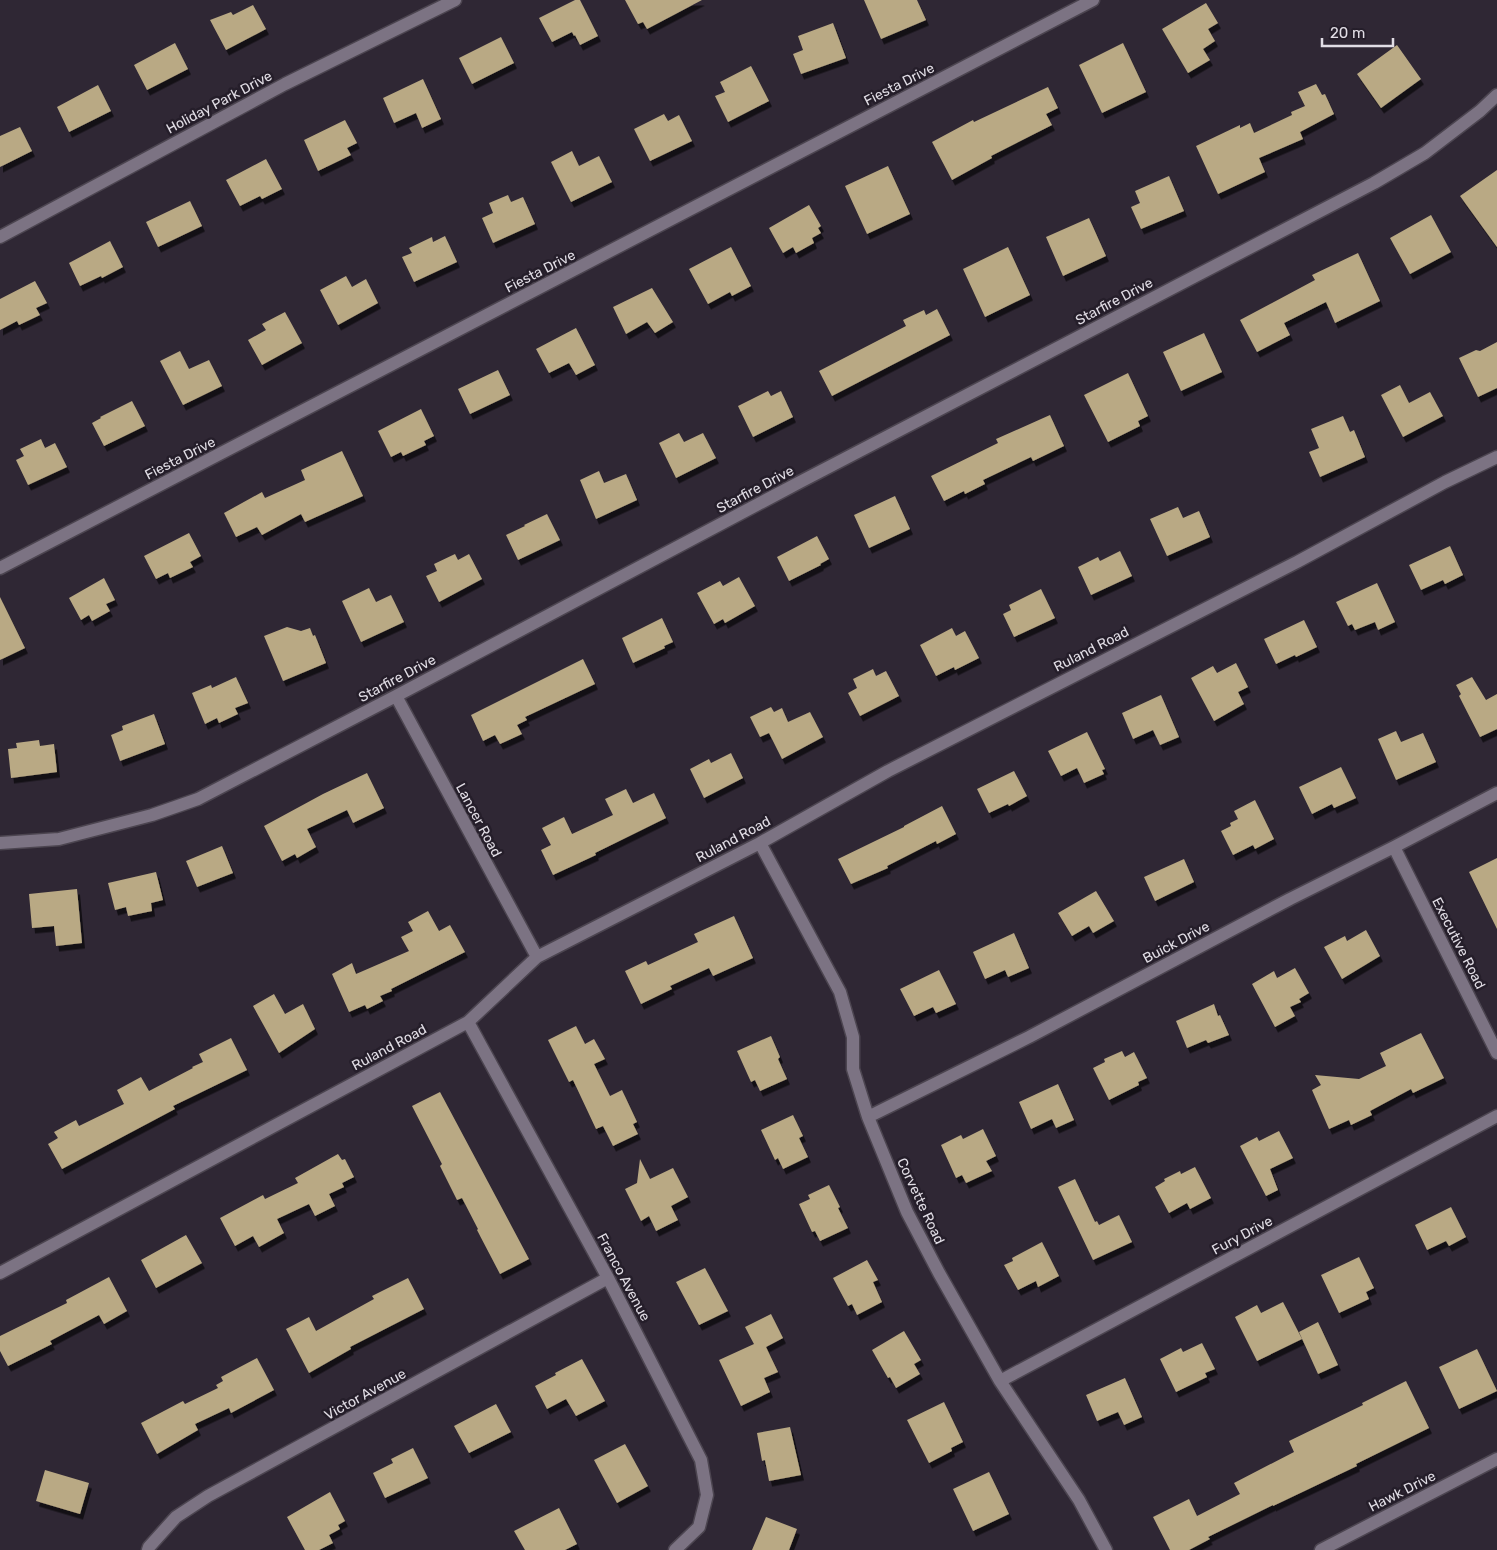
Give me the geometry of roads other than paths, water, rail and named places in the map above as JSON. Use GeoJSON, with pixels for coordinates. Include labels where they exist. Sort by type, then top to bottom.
{"type":"FeatureCollection","features":[{"type":"Feature","properties":{"kind":"street","name":"Holiday Park Drive"},"geometry":{"type":"LineString","coordinates":[[0,237],[285,84],[455,0]]}},
{"type":"Feature","properties":{"kind":"street","name":"Fiesta Drive"},"geometry":{"type":"LineString","coordinates":[[0,568],[1093,0]]}},
{"type":"Feature","properties":{"kind":"street","name":"Starfire Drive"},"geometry":{"type":"LineString","coordinates":[[0,843],[59,840],[198,799],[1374,183],[1425,153],[1480,111],[1497,95]]}},
{"type":"Feature","properties":{"kind":"street","name":"Ruland Road"},"geometry":{"type":"LineString","coordinates":[[0,1273],[468,1022],[537,957],[760,843],[888,771],[1297,562],[1445,482],[1497,457]]}},
{"type":"Feature","properties":{"kind":"street","name":"Lancer Road"},"geometry":{"type":"LineString","coordinates":[[396,696],[537,957]]}},
{"type":"Feature","properties":{"kind":"street","name":"Buick Drive"},"geometry":{"type":"LineString","coordinates":[[868,1117],[1029,1037],[1497,793]]}},
{"type":"Feature","properties":{"kind":"street","name":"Corvette Road"},"geometry":{"type":"LineString","coordinates":[[760,843],[840,992],[853,1036],[853,1069],[868,1117],[908,1212],[939,1273],[1000,1381],[1079,1500],[1106,1550]]}},
{"type":"Feature","properties":{"kind":"street","name":"Executive Road"},"geometry":{"type":"LineString","coordinates":[[1394,847],[1497,1053]]}},
{"type":"Feature","properties":{"kind":"street","name":"Franco Avenue"},"geometry":{"type":"LineString","coordinates":[[468,1022],[608,1278],[701,1460],[707,1495],[699,1527],[675,1550]]}},
{"type":"Feature","properties":{"kind":"street","name":"Fury Drive"},"geometry":{"type":"LineString","coordinates":[[1000,1381],[1497,1116]]}},
{"type":"Feature","properties":{"kind":"street","name":"Victor Avenue"},"geometry":{"type":"LineString","coordinates":[[148,1550],[176,1517],[208,1496],[608,1278]]}},
{"type":"Feature","properties":{"kind":"street","name":"Hawk Drive"},"geometry":{"type":"LineString","coordinates":[[1321,1550],[1497,1459]]}}]}
